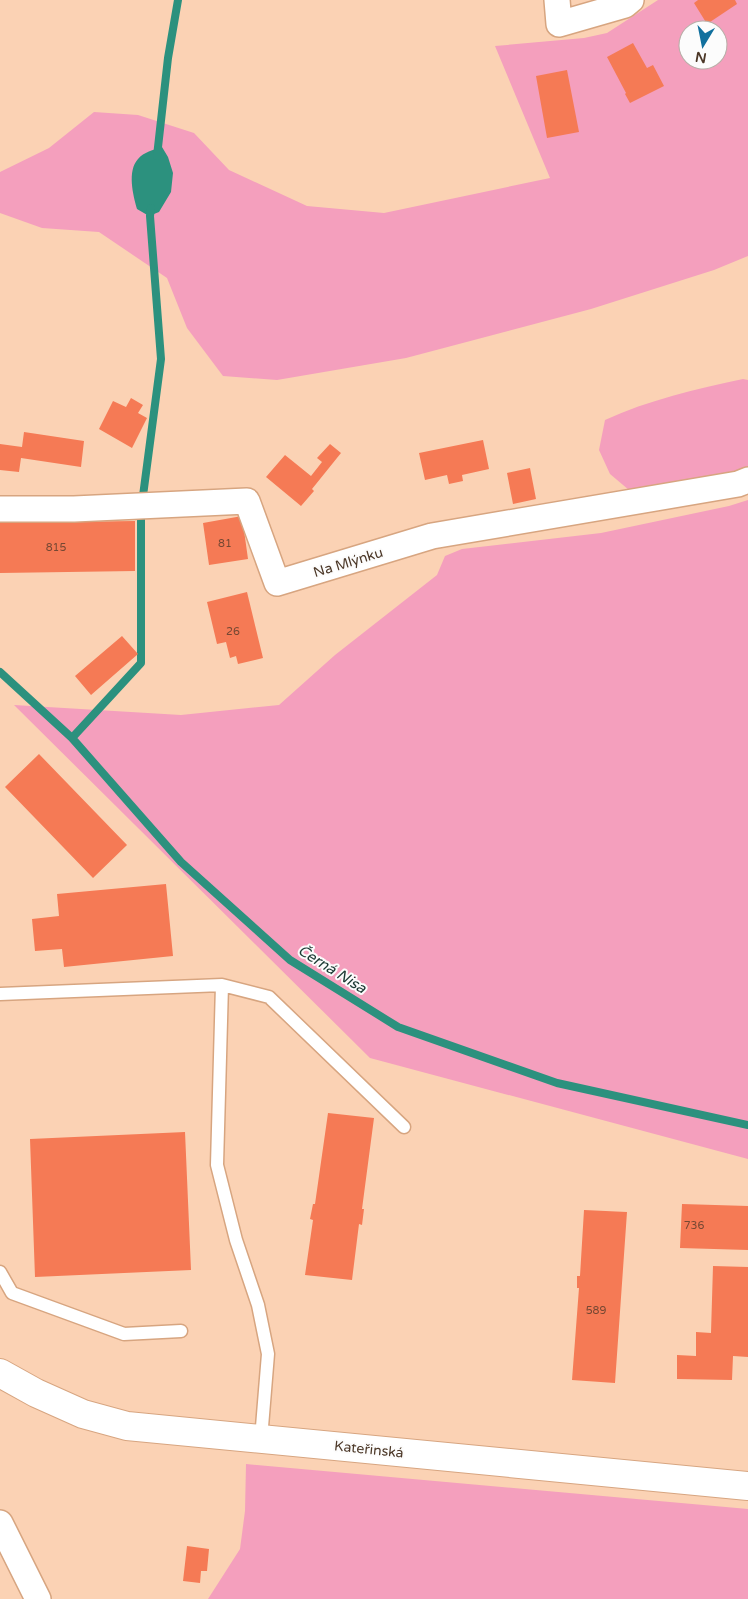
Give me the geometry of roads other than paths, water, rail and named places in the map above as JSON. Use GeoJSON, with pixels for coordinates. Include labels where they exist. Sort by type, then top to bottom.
{"type":"FeatureCollection","features":[{"type":"Feature","properties":{"kind":"street"},"geometry":{"type":"LineString","coordinates":[[558,0],[559,24],[625,4],[632,0]]}},
{"type":"Feature","properties":{"kind":"street","name":"Na Mlýnku"},"geometry":{"type":"LineString","coordinates":[[0,509],[74,509],[246,501],[277,583],[432,536],[738,484],[748,480]]}},
{"type":"Feature","properties":{"kind":"street","name":"Kateřinská"},"geometry":{"type":"LineString","coordinates":[[0,1373],[36,1394],[83,1414],[127,1426],[748,1486]]}},
{"type":"Feature","properties":{"kind":"street"},"geometry":{"type":"LineString","coordinates":[[0,1523],[38,1599]]}},
{"type":"Feature","properties":{"kind":"lane"},"geometry":{"type":"LineString","coordinates":[[222,985],[217,1165],[236,1240],[258,1305],[268,1354],[261,1439]]}},
{"type":"Feature","properties":{"kind":"lane"},"geometry":{"type":"LineString","coordinates":[[0,994],[222,985],[269,997],[404,1128]]}},
{"type":"Feature","properties":{"kind":"lane"},"geometry":{"type":"LineString","coordinates":[[0,1272],[12,1293],[124,1334],[181,1331]]}},
{"type":"Feature","properties":{"kind":"water"},"geometry":{"type":"Polygon","coordinates":[[[162,147],[168,157],[173,173],[171,192],[159,212],[149,216],[137,209],[132,183],[133,170],[140,157],[162,147]]]}},
{"type":"Feature","properties":{"kind":"waterway"},"geometry":{"type":"LineString","coordinates":[[157,156],[168,58],[178,0]]}},
{"type":"Feature","properties":{"kind":"waterway"},"geometry":{"type":"LineString","coordinates":[[72,738],[141,663],[141,511],[161,359],[150,216],[151,208]]}},
{"type":"Feature","properties":{"kind":"waterway","name":"Černá Nisa"},"geometry":{"type":"LineString","coordinates":[[0,672],[72,738],[181,862],[290,960],[398,1027],[557,1083],[748,1125]]}}]}
